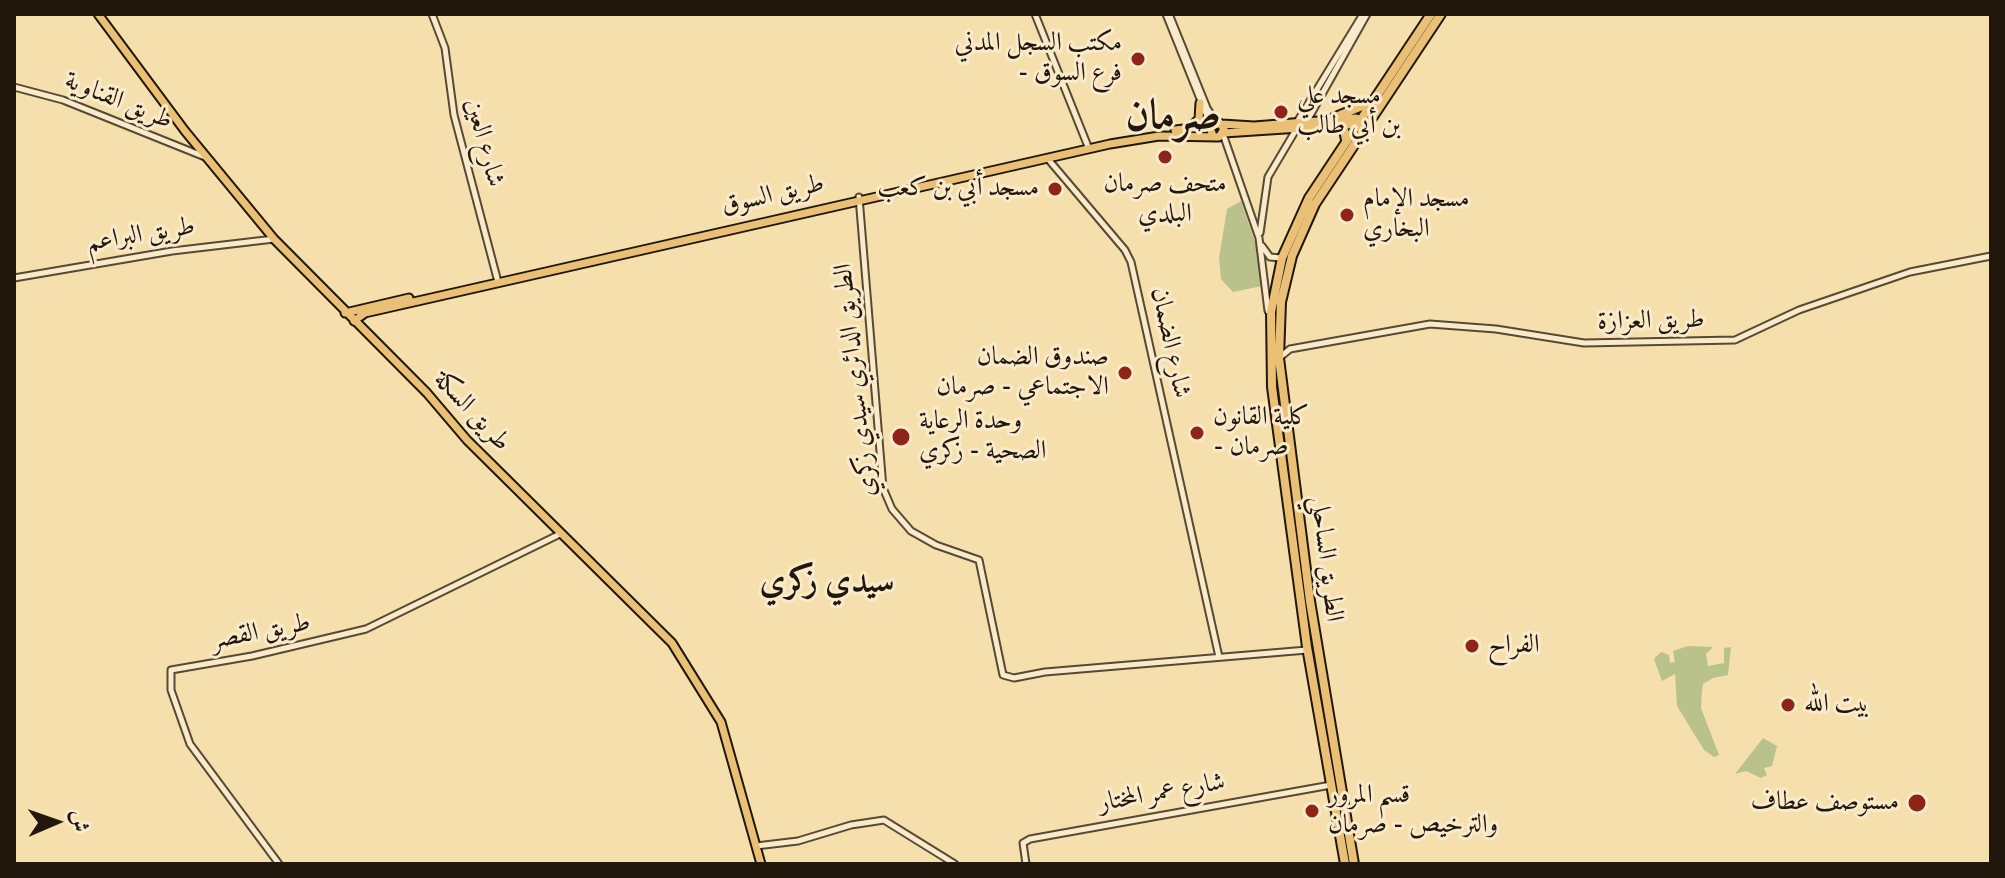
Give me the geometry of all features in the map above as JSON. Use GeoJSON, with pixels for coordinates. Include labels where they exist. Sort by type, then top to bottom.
{"type":"FeatureCollection","features":[{"type":"Feature","properties":{"kind":"highway","name":"الطريق الساحلي"},"geometry":{"type":"LineString","coordinates":[[1345,864],[1307,650],[1275,329],[1298,239],[1315,204],[1373,100],[1411,56],[1431,14]]}},
{"type":"Feature","properties":{"kind":"highway","name":"الطريق الساحلي"},"geometry":{"type":"LineString","coordinates":[[1354,864],[1272,387],[1282,258],[1309,198],[1346,142],[1441,14]]}},
{"type":"Feature","properties":{"kind":"highway"},"geometry":{"type":"LineString","coordinates":[[1346,142],[1344,130],[1334,122],[1373,100]]}},
{"type":"Feature","properties":{"kind":"main road","name":"طريق السكة"},"geometry":{"type":"LineString","coordinates":[[98,14],[206,157],[274,239],[562,533],[650,618],[687,663],[725,732],[761,864]]}},
{"type":"Feature","properties":{"kind":"main road"},"geometry":{"type":"LineString","coordinates":[[1187,129],[1197,123],[1200,103]]}},
{"type":"Feature","properties":{"kind":"main road","name":"طريق السوق"},"geometry":{"type":"LineString","coordinates":[[345,313],[1088,147],[1187,129],[1362,122]]}},
{"type":"Feature","properties":{"kind":"main road","name":"طريق السوق"},"geometry":{"type":"LineString","coordinates":[[859,199],[1088,147],[1156,136],[1213,136],[1219,128]]}},
{"type":"Feature","properties":{"kind":"main road","name":"طريق السوق"},"geometry":{"type":"LineString","coordinates":[[354,321],[365,313],[498,280]]}},
{"type":"Feature","properties":{"kind":"street","name":"شارع العين"},"geometry":{"type":"LineString","coordinates":[[432,14],[445,48],[451,101],[498,280]]}},
{"type":"Feature","properties":{"kind":"street"},"geometry":{"type":"LineString","coordinates":[[1035,14],[1088,147]]}},
{"type":"Feature","properties":{"kind":"street"},"geometry":{"type":"LineString","coordinates":[[1167,14],[1200,103],[1219,128]]}},
{"type":"Feature","properties":{"kind":"street"},"geometry":{"type":"LineString","coordinates":[[1167,14],[1207,108],[1219,128],[1267,256],[1282,258]]}},
{"type":"Feature","properties":{"kind":"street"},"geometry":{"type":"LineString","coordinates":[[1302,124],[1365,14]]}},
{"type":"Feature","properties":{"kind":"street"},"geometry":{"type":"LineString","coordinates":[[1300,348],[1287,344],[1275,329],[1259,239],[1268,177],[1365,14]]}},
{"type":"Feature","properties":{"kind":"street","name":"طريق القناوية"},"geometry":{"type":"LineString","coordinates":[[14,87],[63,100],[206,157]]}},
{"type":"Feature","properties":{"kind":"street"},"geometry":{"type":"LineString","coordinates":[[1213,136],[1227,152]]}},
{"type":"Feature","properties":{"kind":"street"},"geometry":{"type":"LineString","coordinates":[[1055,167],[1059,156]]}},
{"type":"Feature","properties":{"kind":"street","name":"شارع الضمان"},"geometry":{"type":"LineString","coordinates":[[1047,158],[1125,250],[1131,262],[1219,657]]}},
{"type":"Feature","properties":{"kind":"street","name":"الطريق الدائري سيدي زكري"},"geometry":{"type":"LineString","coordinates":[[859,199],[883,488],[892,509],[911,531],[923,539],[979,560],[1000,671],[1005,677],[1307,650]]}},
{"type":"Feature","properties":{"kind":"street","name":"طريق البراعم"},"geometry":{"type":"LineString","coordinates":[[14,278],[172,251],[274,239]]}},
{"type":"Feature","properties":{"kind":"street","name":"طريق العزازة"},"geometry":{"type":"LineString","coordinates":[[1279,358],[1288,350],[1441,324],[1584,343],[1735,340],[1799,310],[1910,272],[1991,256]]}},
{"type":"Feature","properties":{"kind":"street","name":"طريق القصر"},"geometry":{"type":"LineString","coordinates":[[279,864],[190,744],[171,690],[171,670],[252,656],[366,629],[562,533]]}},
{"type":"Feature","properties":{"kind":"street","name":"شارع عمر المختار"},"geometry":{"type":"LineString","coordinates":[[1026,864],[1023,843],[1030,839],[1331,785]]}},
{"type":"Feature","properties":{"kind":"street"},"geometry":{"type":"LineString","coordinates":[[756,846],[798,841],[851,825],[884,820],[955,864]]}},
{"type":"Feature","properties":{"kind":"green space"},"geometry":{"type":"Polygon","coordinates":[[[1241,201],[1259,254],[1262,286],[1233,292],[1221,279],[1219,258],[1227,209],[1241,201]]]}},
{"type":"Feature","properties":{"kind":"green space"},"geometry":{"type":"Polygon","coordinates":[[[1688,646],[1713,647],[1706,654],[1708,666],[1724,663],[1724,648],[1731,647],[1728,675],[1703,684],[1701,708],[1719,755],[1714,757],[1704,750],[1677,706],[1675,674],[1662,681],[1654,659],[1661,652],[1669,655],[1670,663],[1675,662],[1673,651],[1688,646]]]}},
{"type":"Feature","properties":{"kind":"green space"},"geometry":{"type":"Polygon","coordinates":[[[1763,738],[1777,746],[1772,766],[1764,768],[1767,775],[1761,778],[1746,771],[1735,774],[1763,738]]]}},
{"type":"Feature","properties":{"kind":"place","name":"مكتب السجل المدني - فرع السوق"},"geometry":{"type":"Point","coordinates":[1138,59]}},
{"type":"Feature","properties":{"kind":"place","name":"مسجد علي بن أبي طالب"},"geometry":{"type":"Point","coordinates":[1281,112]}},
{"type":"Feature","properties":{"kind":"place","name":"متحف صرمان البلدي"},"geometry":{"type":"Point","coordinates":[1165,157]}},
{"type":"Feature","properties":{"kind":"place","name":"مسجد أبي بن كعب"},"geometry":{"type":"Point","coordinates":[1055,189]}},
{"type":"Feature","properties":{"kind":"place","name":"مسجد الإمام البخاري"},"geometry":{"type":"Point","coordinates":[1347,215]}},
{"type":"Feature","properties":{"kind":"place","name":"صندوق الضمان الاجتماعي - صرمان"},"geometry":{"type":"Point","coordinates":[1125,373]}},
{"type":"Feature","properties":{"kind":"place","name":"كلية القانون - صرمان"},"geometry":{"type":"Point","coordinates":[1197,433]}},
{"type":"Feature","properties":{"kind":"place","name":"وحدة الرعاية الصحية - زكري"},"geometry":{"type":"Point","coordinates":[901,437]}},
{"type":"Feature","properties":{"kind":"place","name":"الفراح"},"geometry":{"type":"Point","coordinates":[1472,646]}},
{"type":"Feature","properties":{"kind":"place","name":"بيت الله"},"geometry":{"type":"Point","coordinates":[1788,705]}},
{"type":"Feature","properties":{"kind":"place","name":"مستوصف عطاف"},"geometry":{"type":"Point","coordinates":[1917,803]}},
{"type":"Feature","properties":{"kind":"place","name":"قسم المرور والترخيص - صرمان"},"geometry":{"type":"Point","coordinates":[1312,811]}},
{"type":"Feature","properties":{"kind":"district","name":"صرمان"},"geometry":{"type":"Point","coordinates":[1173,119]}},
{"type":"Feature","properties":{"kind":"district","name":"سيدي زكري"},"geometry":{"type":"Point","coordinates":[827,584]}}]}
